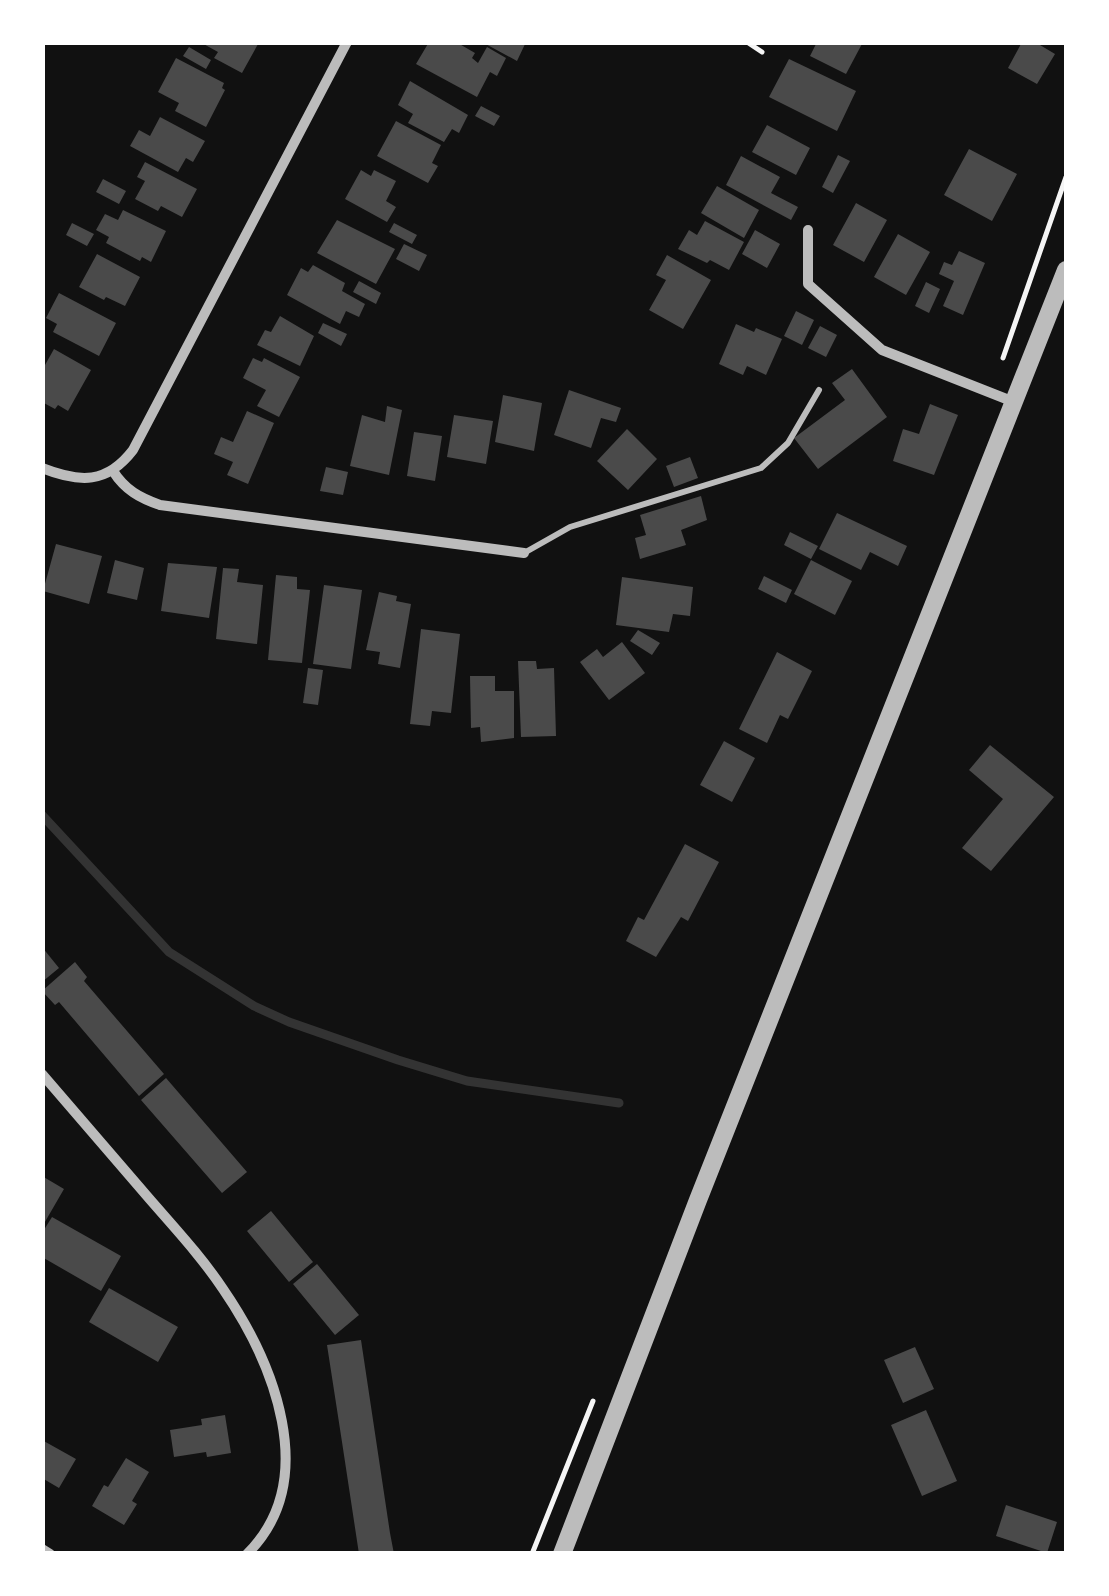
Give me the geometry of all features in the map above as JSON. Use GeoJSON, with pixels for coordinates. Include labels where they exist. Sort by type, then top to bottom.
{"type":"FeatureCollection","features":[{"type":"Feature","properties":{"kind":"street"},"geometry":{"type":"LineString","coordinates":[[42,468],[86,479],[105,475],[133,450],[348,42]]}},
{"type":"Feature","properties":{"kind":"street"},"geometry":{"type":"LineString","coordinates":[[808,230],[808,284],[882,350],[1014,402]]}},
{"type":"Feature","properties":{"kind":"street"},"geometry":{"type":"LineString","coordinates":[[562,1554],[1066,270]]}},
{"type":"Feature","properties":{"kind":"street"},"geometry":{"type":"LineString","coordinates":[[113,470],[130,492],[160,505],[524,553]]}},
{"type":"Feature","properties":{"kind":"street"},"geometry":{"type":"LineString","coordinates":[[42,1074],[193,1248],[237,1310],[260,1352],[282,1420],[285,1473],[277,1510],[247,1554]]}},
{"type":"Feature","properties":{"kind":"street"},"geometry":{"type":"LineString","coordinates":[[42,1549],[50,1554]]}},
{"type":"Feature","properties":{"kind":"lane"},"geometry":{"type":"LineString","coordinates":[[524,553],[570,526],[761,468],[788,443],[819,390]]}},
{"type":"Feature","properties":{"kind":"path"},"geometry":{"type":"LineString","coordinates":[[748,42],[762,52]]}},
{"type":"Feature","properties":{"kind":"building"},"geometry":{"type":"Polygon","coordinates":[[[200,42],[258,44],[242,73],[214,58],[218,52],[200,42]]]}},
{"type":"Feature","properties":{"kind":"building"},"geometry":{"type":"Polygon","coordinates":[[[429,42],[456,42],[475,53],[472,58],[478,63],[487,47],[506,58],[497,76],[490,72],[477,97],[416,64],[429,42]]]}},
{"type":"Feature","properties":{"kind":"building"},"geometry":{"type":"Polygon","coordinates":[[[482,42],[526,42],[517,61],[482,42]]]}},
{"type":"Feature","properties":{"kind":"building"},"geometry":{"type":"Polygon","coordinates":[[[817,42],[863,42],[846,74],[810,56],[817,42]]]}},
{"type":"Feature","properties":{"kind":"building"},"geometry":{"type":"Polygon","coordinates":[[[1022,42],[1035,42],[1055,54],[1037,84],[1008,68],[1022,42]]]}},
{"type":"Feature","properties":{"kind":"building"},"geometry":{"type":"Polygon","coordinates":[[[189,47],[211,60],[206,69],[183,56],[189,47]]]}},
{"type":"Feature","properties":{"kind":"building"},"geometry":{"type":"Polygon","coordinates":[[[176,58],[224,83],[225,90],[206,127],[175,111],[179,103],[158,92],[176,58]]]}},
{"type":"Feature","properties":{"kind":"building"},"geometry":{"type":"Polygon","coordinates":[[[789,59],[856,91],[837,131],[769,97],[789,59]]]}},
{"type":"Feature","properties":{"kind":"building"},"geometry":{"type":"Polygon","coordinates":[[[410,81],[468,115],[459,133],[452,129],[444,142],[408,123],[413,114],[398,105],[410,81]]]}},
{"type":"Feature","properties":{"kind":"building"},"geometry":{"type":"Polygon","coordinates":[[[481,106],[500,116],[494,126],[475,116],[481,106]]]}},
{"type":"Feature","properties":{"kind":"building"},"geometry":{"type":"Polygon","coordinates":[[[160,117],[205,141],[193,162],[186,158],[178,172],[130,146],[139,130],[150,136],[160,117]]]}},
{"type":"Feature","properties":{"kind":"building"},"geometry":{"type":"Polygon","coordinates":[[[396,121],[441,145],[432,163],[438,166],[428,183],[377,156],[396,121]]]}},
{"type":"Feature","properties":{"kind":"building"},"geometry":{"type":"Polygon","coordinates":[[[767,125],[810,148],[796,175],[752,152],[767,125]]]}},
{"type":"Feature","properties":{"kind":"building"},"geometry":{"type":"Polygon","coordinates":[[[969,149],[1017,174],[992,221],[944,195],[969,149]]]}},
{"type":"Feature","properties":{"kind":"building"},"geometry":{"type":"Polygon","coordinates":[[[838,155],[850,161],[833,193],[822,187],[838,155]]]}},
{"type":"Feature","properties":{"kind":"building"},"geometry":{"type":"Polygon","coordinates":[[[741,156],[780,177],[771,193],[798,207],[791,220],[726,185],[741,156]]]}},
{"type":"Feature","properties":{"kind":"building"},"geometry":{"type":"Polygon","coordinates":[[[145,162],[197,189],[182,217],[135,199],[145,181],[137,177],[145,162]]]}},
{"type":"Feature","properties":{"kind":"building"},"geometry":{"type":"Polygon","coordinates":[[[361,170],[371,176],[374,170],[396,181],[386,201],[396,207],[387,222],[345,199],[361,170]]]}},
{"type":"Feature","properties":{"kind":"building"},"geometry":{"type":"Polygon","coordinates":[[[103,179],[126,191],[119,204],[96,192],[103,179]]]}},
{"type":"Feature","properties":{"kind":"building"},"geometry":{"type":"Polygon","coordinates":[[[717,186],[759,210],[744,238],[701,213],[717,186]]]}},
{"type":"Feature","properties":{"kind":"building"},"geometry":{"type":"Polygon","coordinates":[[[856,203],[887,220],[864,262],[833,245],[856,203]]]}},
{"type":"Feature","properties":{"kind":"building"},"geometry":{"type":"Polygon","coordinates":[[[123,210],[166,231],[151,262],[142,257],[140,261],[106,243],[109,237],[96,230],[105,214],[118,220],[123,210]]]}},
{"type":"Feature","properties":{"kind":"building"},"geometry":{"type":"Polygon","coordinates":[[[337,220],[395,249],[376,284],[317,253],[337,220]]]}},
{"type":"Feature","properties":{"kind":"building"},"geometry":{"type":"Polygon","coordinates":[[[705,221],[744,242],[729,270],[678,249],[689,230],[697,235],[705,221]]]}},
{"type":"Feature","properties":{"kind":"building"},"geometry":{"type":"Polygon","coordinates":[[[72,223],[94,234],[87,246],[66,235],[72,223]]]}},
{"type":"Feature","properties":{"kind":"building"},"geometry":{"type":"Polygon","coordinates":[[[394,223],[417,235],[412,244],[389,232],[394,223]]]}},
{"type":"Feature","properties":{"kind":"building"},"geometry":{"type":"Polygon","coordinates":[[[755,230],[780,244],[767,268],[742,254],[755,230]]]}},
{"type":"Feature","properties":{"kind":"building"},"geometry":{"type":"Polygon","coordinates":[[[898,234],[930,252],[906,295],[874,277],[898,234]]]}},
{"type":"Feature","properties":{"kind":"building"},"geometry":{"type":"Polygon","coordinates":[[[404,244],[427,255],[419,271],[396,259],[404,244]]]}},
{"type":"Feature","properties":{"kind":"building"},"geometry":{"type":"Polygon","coordinates":[[[959,251],[985,263],[963,315],[943,306],[954,281],[939,274],[944,262],[952,265],[959,251]]]}},
{"type":"Feature","properties":{"kind":"building"},"geometry":{"type":"Polygon","coordinates":[[[97,254],[140,277],[125,306],[79,287],[97,254]]]}},
{"type":"Feature","properties":{"kind":"building"},"geometry":{"type":"Polygon","coordinates":[[[667,255],[711,280],[683,329],[649,310],[666,280],[656,275],[667,255]]]}},
{"type":"Feature","properties":{"kind":"building"},"geometry":{"type":"Polygon","coordinates":[[[313,265],[345,283],[342,291],[365,304],[359,317],[346,311],[340,324],[287,295],[301,268],[308,272],[313,265]]]}},
{"type":"Feature","properties":{"kind":"building"},"geometry":{"type":"Polygon","coordinates":[[[359,281],[381,293],[376,304],[353,292],[359,281]]]}},
{"type":"Feature","properties":{"kind":"building"},"geometry":{"type":"Polygon","coordinates":[[[926,282],[940,289],[929,313],[915,306],[926,282]]]}},
{"type":"Feature","properties":{"kind":"building"},"geometry":{"type":"Polygon","coordinates":[[[59,293],[116,323],[99,356],[53,332],[57,324],[46,318],[59,293]]]}},
{"type":"Feature","properties":{"kind":"building"},"geometry":{"type":"Polygon","coordinates":[[[796,311],[814,320],[802,345],[784,336],[796,311]]]}},
{"type":"Feature","properties":{"kind":"building"},"geometry":{"type":"Polygon","coordinates":[[[280,316],[314,336],[300,366],[257,345],[265,330],[271,332],[280,316]]]}},
{"type":"Feature","properties":{"kind":"building"},"geometry":{"type":"Polygon","coordinates":[[[323,323],[347,334],[341,346],[318,333],[323,323]]]}},
{"type":"Feature","properties":{"kind":"building"},"geometry":{"type":"Polygon","coordinates":[[[736,324],[782,339],[766,375],[747,366],[743,375],[719,364],[736,324]]]}},
{"type":"Feature","properties":{"kind":"building"},"geometry":{"type":"Polygon","coordinates":[[[820,326],[837,335],[826,357],[808,348],[820,326]]]}},
{"type":"Feature","properties":{"kind":"building"},"geometry":{"type":"Polygon","coordinates":[[[54,349],[91,370],[68,411],[42,402],[42,364],[54,349]]]}},
{"type":"Feature","properties":{"kind":"building"},"geometry":{"type":"Polygon","coordinates":[[[253,358],[262,362],[264,358],[300,377],[279,417],[257,406],[266,390],[243,378],[253,358]]]}},
{"type":"Feature","properties":{"kind":"building"},"geometry":{"type":"Polygon","coordinates":[[[852,369],[887,417],[818,469],[794,438],[845,400],[832,383],[852,369]]]}},
{"type":"Feature","properties":{"kind":"building"},"geometry":{"type":"Polygon","coordinates":[[[569,390],[621,408],[616,422],[601,418],[591,448],[554,435],[569,390]]]}},
{"type":"Feature","properties":{"kind":"building"},"geometry":{"type":"Polygon","coordinates":[[[503,395],[542,403],[534,451],[495,442],[503,395]]]}},
{"type":"Feature","properties":{"kind":"building"},"geometry":{"type":"Polygon","coordinates":[[[930,404],[958,415],[934,475],[893,461],[903,429],[919,434],[930,404]]]}},
{"type":"Feature","properties":{"kind":"building"},"geometry":{"type":"Polygon","coordinates":[[[387,406],[402,410],[389,475],[350,466],[362,415],[385,422],[387,406]]]}},
{"type":"Feature","properties":{"kind":"building"},"geometry":{"type":"Polygon","coordinates":[[[247,411],[274,423],[248,484],[227,475],[233,462],[214,454],[221,437],[233,442],[247,411]]]}},
{"type":"Feature","properties":{"kind":"building"},"geometry":{"type":"Polygon","coordinates":[[[454,415],[493,421],[486,464],[447,457],[454,415]]]}},
{"type":"Feature","properties":{"kind":"building"},"geometry":{"type":"Polygon","coordinates":[[[627,429],[657,459],[628,490],[597,461],[627,429]]]}},
{"type":"Feature","properties":{"kind":"building"},"geometry":{"type":"Polygon","coordinates":[[[414,432],[442,436],[435,481],[407,476],[414,432]]]}},
{"type":"Feature","properties":{"kind":"building"},"geometry":{"type":"Polygon","coordinates":[[[690,457],[698,478],[674,487],[666,466],[690,457]]]}},
{"type":"Feature","properties":{"kind":"building"},"geometry":{"type":"Polygon","coordinates":[[[326,467],[348,472],[343,495],[320,491],[326,467]]]}},
{"type":"Feature","properties":{"kind":"building"},"geometry":{"type":"Polygon","coordinates":[[[701,496],[707,520],[681,530],[686,545],[640,559],[635,538],[646,535],[640,515],[701,496]]]}},
{"type":"Feature","properties":{"kind":"building"},"geometry":{"type":"Polygon","coordinates":[[[837,513],[907,546],[898,566],[870,552],[861,570],[819,549],[837,513]]]}},
{"type":"Feature","properties":{"kind":"building"},"geometry":{"type":"Polygon","coordinates":[[[790,532],[818,546],[811,559],[784,545],[790,532]]]}},
{"type":"Feature","properties":{"kind":"building"},"geometry":{"type":"Polygon","coordinates":[[[56,544],[102,556],[89,604],[43,591],[56,544]]]}},
{"type":"Feature","properties":{"kind":"building"},"geometry":{"type":"Polygon","coordinates":[[[115,560],[144,568],[137,600],[107,593],[115,560]]]}},
{"type":"Feature","properties":{"kind":"building"},"geometry":{"type":"Polygon","coordinates":[[[811,560],[852,581],[835,615],[794,594],[811,560]]]}},
{"type":"Feature","properties":{"kind":"building"},"geometry":{"type":"Polygon","coordinates":[[[168,563],[217,567],[209,618],[161,611],[168,563]]]}},
{"type":"Feature","properties":{"kind":"building"},"geometry":{"type":"Polygon","coordinates":[[[223,568],[239,569],[237,582],[263,585],[257,644],[216,639],[223,568]]]}},
{"type":"Feature","properties":{"kind":"building"},"geometry":{"type":"Polygon","coordinates":[[[276,575],[297,577],[297,589],[310,590],[302,663],[268,660],[276,575]]]}},
{"type":"Feature","properties":{"kind":"building"},"geometry":{"type":"Polygon","coordinates":[[[764,576],[792,590],[786,603],[758,589],[764,576]]]}},
{"type":"Feature","properties":{"kind":"building"},"geometry":{"type":"Polygon","coordinates":[[[622,577],[693,587],[690,616],[673,614],[669,632],[616,625],[622,577]]]}},
{"type":"Feature","properties":{"kind":"building"},"geometry":{"type":"Polygon","coordinates":[[[324,585],[362,590],[351,669],[313,664],[324,585]]]}},
{"type":"Feature","properties":{"kind":"building"},"geometry":{"type":"Polygon","coordinates":[[[379,592],[411,604],[400,668],[378,664],[380,652],[366,650],[379,592]]]}},
{"type":"Feature","properties":{"kind":"building"},"geometry":{"type":"Polygon","coordinates":[[[421,629],[460,634],[451,713],[432,711],[430,726],[410,724],[421,629]]]}},
{"type":"Feature","properties":{"kind":"building"},"geometry":{"type":"Polygon","coordinates":[[[638,630],[660,643],[652,655],[630,641],[638,630]]]}},
{"type":"Feature","properties":{"kind":"building"},"geometry":{"type":"Polygon","coordinates":[[[622,642],[645,673],[609,700],[580,662],[597,649],[603,657],[622,642]]]}},
{"type":"Feature","properties":{"kind":"building"},"geometry":{"type":"Polygon","coordinates":[[[777,652],[812,671],[788,719],[780,715],[767,743],[739,729],[777,652]]]}},
{"type":"Feature","properties":{"kind":"building"},"geometry":{"type":"Polygon","coordinates":[[[518,661],[536,661],[537,669],[554,668],[556,736],[521,737],[518,661]]]}},
{"type":"Feature","properties":{"kind":"building"},"geometry":{"type":"Polygon","coordinates":[[[308,668],[323,670],[318,705],[303,703],[308,668]]]}},
{"type":"Feature","properties":{"kind":"building"},"geometry":{"type":"Polygon","coordinates":[[[470,676],[495,676],[495,691],[514,691],[514,738],[481,742],[480,727],[471,728],[470,676]]]}},
{"type":"Feature","properties":{"kind":"building"},"geometry":{"type":"Polygon","coordinates":[[[724,741],[755,758],[732,802],[700,785],[724,741]]]}},
{"type":"Feature","properties":{"kind":"building"},"geometry":{"type":"Polygon","coordinates":[[[990,745],[1054,797],[991,871],[962,848],[1003,799],[969,770],[990,745]]]}},
{"type":"Feature","properties":{"kind":"building"},"geometry":{"type":"Polygon","coordinates":[[[685,844],[719,862],[688,921],[681,917],[656,957],[626,941],[638,917],[644,920],[685,844]]]}},
{"type":"Feature","properties":{"kind":"building"},"geometry":{"type":"Polygon","coordinates":[[[42,947],[59,968],[42,982],[42,947]]]}},
{"type":"Feature","properties":{"kind":"building"},"geometry":{"type":"Polygon","coordinates":[[[75,962],[87,977],[84,981],[164,1074],[139,1096],[59,1002],[55,1005],[42,991],[75,962]]]}},
{"type":"Feature","properties":{"kind":"building"},"geometry":{"type":"Polygon","coordinates":[[[166,1078],[247,1172],[222,1193],[141,1100],[166,1078]]]}},
{"type":"Feature","properties":{"kind":"building"},"geometry":{"type":"Polygon","coordinates":[[[42,1176],[64,1189],[42,1227],[42,1176]]]}},
{"type":"Feature","properties":{"kind":"building"},"geometry":{"type":"Polygon","coordinates":[[[271,1211],[313,1262],[289,1282],[247,1231],[271,1211]]]}},
{"type":"Feature","properties":{"kind":"building"},"geometry":{"type":"Polygon","coordinates":[[[52,1217],[121,1256],[101,1291],[42,1257],[42,1233],[52,1217]]]}},
{"type":"Feature","properties":{"kind":"building"},"geometry":{"type":"Polygon","coordinates":[[[317,1264],[359,1315],[335,1335],[293,1284],[317,1264]]]}},
{"type":"Feature","properties":{"kind":"building"},"geometry":{"type":"Polygon","coordinates":[[[109,1288],[178,1327],[158,1362],[89,1322],[109,1288]]]}},
{"type":"Feature","properties":{"kind":"building"},"geometry":{"type":"Polygon","coordinates":[[[361,1340],[394,1554],[359,1554],[327,1345],[361,1340]]]}},
{"type":"Feature","properties":{"kind":"building"},"geometry":{"type":"Polygon","coordinates":[[[915,1347],[934,1389],[903,1403],[884,1360],[915,1347]]]}},
{"type":"Feature","properties":{"kind":"building"},"geometry":{"type":"Polygon","coordinates":[[[926,1410],[957,1481],[922,1496],[891,1425],[926,1410]]]}},
{"type":"Feature","properties":{"kind":"building"},"geometry":{"type":"Polygon","coordinates":[[[225,1415],[231,1453],[174,1457],[170,1430],[202,1425],[201,1419],[225,1415]]]}},
{"type":"Feature","properties":{"kind":"building"},"geometry":{"type":"Polygon","coordinates":[[[42,1440],[76,1459],[59,1488],[42,1478],[42,1440]]]}},
{"type":"Feature","properties":{"kind":"building"},"geometry":{"type":"Polygon","coordinates":[[[126,1458],[149,1472],[132,1501],[137,1504],[124,1525],[92,1506],[126,1458]]]}},
{"type":"Feature","properties":{"kind":"building"},"geometry":{"type":"Polygon","coordinates":[[[1006,1505],[1057,1522],[1047,1553],[996,1536],[1006,1505]]]}},
{"type":"Feature","properties":{"kind":"waterway"},"geometry":{"type":"LineString","coordinates":[[42,815],[169,952],[254,1006],[289,1022],[467,1081],[619,1103]]}}]}
